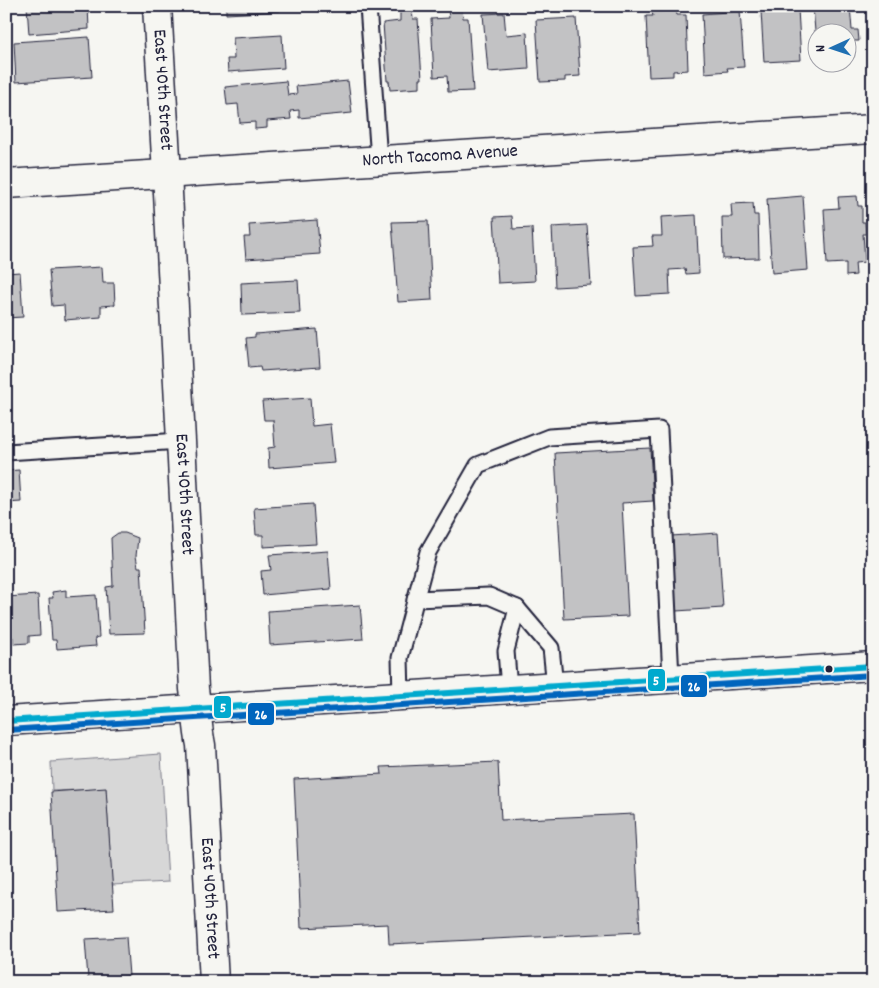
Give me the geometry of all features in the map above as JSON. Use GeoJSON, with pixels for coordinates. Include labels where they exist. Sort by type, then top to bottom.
{"type":"FeatureCollection","features":[{"type":"Feature","properties":{"kind":"street","name":"East 40th Street"},"geometry":{"type":"LineString","coordinates":[[157,6],[194,689],[197,729],[201,745],[214,982]]}},
{"type":"Feature","properties":{"kind":"street","name":"North Tacoma Avenue"},"geometry":{"type":"LineString","coordinates":[[6,184],[873,128]]}},
{"type":"Feature","properties":{"kind":"street"},"geometry":{"type":"LineString","coordinates":[[6,721],[873,666]]}},
{"type":"Feature","properties":{"kind":"lane"},"geometry":{"type":"LineString","coordinates":[[368,6],[379,160]]}},
{"type":"Feature","properties":{"kind":"lane"},"geometry":{"type":"LineString","coordinates":[[401,695],[400,658],[428,552],[478,465],[549,437],[659,430],[671,678]]}},
{"type":"Feature","properties":{"kind":"lane"},"geometry":{"type":"LineString","coordinates":[[6,452],[181,441]]}},
{"type":"Feature","properties":{"kind":"lane"},"geometry":{"type":"LineString","coordinates":[[415,600],[488,596],[517,608],[551,648],[555,686]]}},
{"type":"Feature","properties":{"kind":"lane"},"geometry":{"type":"LineString","coordinates":[[509,689],[506,651],[517,608]]}},
{"type":"Feature","properties":{"kind":"shaded area"},"geometry":{"type":"Polygon","coordinates":[[[161,754],[168,882],[112,885],[106,789],[52,791],[51,762],[161,754]]]}},
{"type":"Feature","properties":{"kind":"building"},"geometry":{"type":"Polygon","coordinates":[[[27,6],[88,6],[89,29],[29,34],[27,6]]]}},
{"type":"Feature","properties":{"kind":"building"},"geometry":{"type":"Polygon","coordinates":[[[226,6],[279,6],[280,11],[226,14],[226,6]]]}},
{"type":"Feature","properties":{"kind":"building"},"geometry":{"type":"Polygon","coordinates":[[[813,6],[850,6],[851,22],[814,22],[813,6]]]}},
{"type":"Feature","properties":{"kind":"building"},"geometry":{"type":"Polygon","coordinates":[[[462,9],[463,18],[468,18],[473,91],[448,92],[447,76],[434,77],[431,19],[449,18],[448,10],[462,9]]]}},
{"type":"Feature","properties":{"kind":"building"},"geometry":{"type":"Polygon","coordinates":[[[798,9],[801,60],[764,62],[761,11],[798,9]]]}},
{"type":"Feature","properties":{"kind":"building"},"geometry":{"type":"Polygon","coordinates":[[[412,10],[413,19],[418,19],[422,79],[420,79],[420,88],[390,90],[389,81],[387,81],[383,23],[400,21],[400,11],[412,10]]]}},
{"type":"Feature","properties":{"kind":"building"},"geometry":{"type":"Polygon","coordinates":[[[676,11],[677,15],[686,15],[688,70],[673,71],[673,76],[649,77],[646,16],[653,16],[652,12],[676,11]]]}},
{"type":"Feature","properties":{"kind":"building"},"geometry":{"type":"Polygon","coordinates":[[[740,11],[744,67],[727,68],[728,71],[705,73],[702,14],[740,11]]]}},
{"type":"Feature","properties":{"kind":"building"},"geometry":{"type":"Polygon","coordinates":[[[504,13],[506,35],[527,33],[529,69],[488,72],[483,14],[504,13]]]}},
{"type":"Feature","properties":{"kind":"building"},"geometry":{"type":"Polygon","coordinates":[[[576,18],[580,76],[565,77],[565,81],[540,82],[536,20],[576,18]]]}},
{"type":"Feature","properties":{"kind":"building"},"geometry":{"type":"Polygon","coordinates":[[[856,30],[858,30],[859,41],[856,41],[856,30]]]}},
{"type":"Feature","properties":{"kind":"building"},"geometry":{"type":"Polygon","coordinates":[[[282,35],[284,68],[228,72],[227,59],[234,59],[233,38],[282,35]]]}},
{"type":"Feature","properties":{"kind":"building"},"geometry":{"type":"Polygon","coordinates":[[[89,37],[92,77],[16,82],[14,42],[89,37]]]}},
{"type":"Feature","properties":{"kind":"building"},"geometry":{"type":"Polygon","coordinates":[[[286,81],[288,95],[297,94],[296,86],[348,81],[352,113],[299,118],[299,110],[290,111],[291,119],[267,121],[267,128],[255,129],[255,122],[240,123],[238,104],[227,105],[225,87],[286,81]]]}},
{"type":"Feature","properties":{"kind":"building"},"geometry":{"type":"Polygon","coordinates":[[[803,196],[808,270],[772,273],[767,199],[803,196]]]}},
{"type":"Feature","properties":{"kind":"building"},"geometry":{"type":"Polygon","coordinates":[[[857,196],[858,206],[862,206],[862,222],[865,222],[866,234],[863,234],[865,262],[855,263],[856,275],[846,276],[846,263],[827,264],[824,209],[839,208],[838,197],[857,196]]]}},
{"type":"Feature","properties":{"kind":"building"},"geometry":{"type":"Polygon","coordinates":[[[753,203],[754,215],[758,215],[759,258],[723,259],[722,217],[732,217],[731,204],[753,203]]]}},
{"type":"Feature","properties":{"kind":"building"},"geometry":{"type":"Polygon","coordinates":[[[696,215],[699,273],[686,274],[685,269],[669,270],[670,294],[636,296],[633,247],[653,246],[652,236],[662,236],[661,217],[696,215]]]}},
{"type":"Feature","properties":{"kind":"building"},"geometry":{"type":"Polygon","coordinates":[[[512,216],[513,229],[532,228],[535,281],[498,283],[494,217],[512,216]]]}},
{"type":"Feature","properties":{"kind":"building"},"geometry":{"type":"Polygon","coordinates":[[[317,220],[320,254],[246,259],[244,237],[250,237],[249,225],[317,220]]]}},
{"type":"Feature","properties":{"kind":"building"},"geometry":{"type":"Polygon","coordinates":[[[428,221],[432,300],[398,302],[392,222],[428,221]]]}},
{"type":"Feature","properties":{"kind":"building"},"geometry":{"type":"Polygon","coordinates":[[[587,225],[591,285],[555,287],[552,227],[587,225]]]}},
{"type":"Feature","properties":{"kind":"building"},"geometry":{"type":"Polygon","coordinates":[[[102,267],[103,283],[114,283],[115,305],[101,306],[101,317],[65,320],[64,305],[52,306],[49,270],[102,267]]]}},
{"type":"Feature","properties":{"kind":"building"},"geometry":{"type":"Polygon","coordinates":[[[20,272],[23,317],[6,318],[6,273],[20,272]]]}},
{"type":"Feature","properties":{"kind":"building"},"geometry":{"type":"Polygon","coordinates":[[[298,280],[300,313],[242,315],[241,283],[298,280]]]}},
{"type":"Feature","properties":{"kind":"building"},"geometry":{"type":"Polygon","coordinates":[[[317,329],[320,367],[261,371],[260,367],[249,368],[246,338],[255,337],[255,334],[317,329]]]}},
{"type":"Feature","properties":{"kind":"building"},"geometry":{"type":"Polygon","coordinates":[[[310,398],[312,426],[330,424],[334,463],[269,468],[268,448],[275,447],[273,420],[264,420],[262,401],[310,398]]]}},
{"type":"Feature","properties":{"kind":"building"},"geometry":{"type":"Polygon","coordinates":[[[650,448],[653,501],[622,503],[628,616],[564,619],[555,453],[650,448]]]}},
{"type":"Feature","properties":{"kind":"building"},"geometry":{"type":"Polygon","coordinates":[[[19,470],[21,502],[6,503],[6,471],[19,470]]]}},
{"type":"Feature","properties":{"kind":"building"},"geometry":{"type":"Polygon","coordinates":[[[313,504],[316,544],[263,547],[263,535],[256,535],[254,508],[313,504]]]}},
{"type":"Feature","properties":{"kind":"building"},"geometry":{"type":"Polygon","coordinates":[[[118,533],[125,533],[138,538],[136,556],[138,567],[141,567],[145,633],[109,634],[106,587],[113,586],[111,538],[118,533]]]}},
{"type":"Feature","properties":{"kind":"building"},"geometry":{"type":"Polygon","coordinates":[[[718,533],[723,608],[676,611],[671,536],[718,533]]]}},
{"type":"Feature","properties":{"kind":"building"},"geometry":{"type":"Polygon","coordinates":[[[328,551],[331,589],[263,595],[261,571],[271,570],[269,555],[328,551]]]}},
{"type":"Feature","properties":{"kind":"building"},"geometry":{"type":"Polygon","coordinates":[[[66,590],[66,597],[96,595],[99,637],[95,638],[96,646],[57,649],[56,640],[52,640],[49,598],[53,598],[52,592],[66,590]]]}},
{"type":"Feature","properties":{"kind":"building"},"geometry":{"type":"Polygon","coordinates":[[[38,595],[40,635],[29,636],[29,643],[13,644],[13,637],[6,638],[6,597],[38,595]]]}},
{"type":"Feature","properties":{"kind":"building"},"geometry":{"type":"Polygon","coordinates":[[[360,605],[363,639],[270,645],[268,611],[360,605]]]}},
{"type":"Feature","properties":{"kind":"building"},"geometry":{"type":"Polygon","coordinates":[[[498,762],[501,820],[634,814],[640,932],[389,944],[388,924],[301,928],[294,779],[382,774],[381,767],[498,762]]]}},
{"type":"Feature","properties":{"kind":"building"},"geometry":{"type":"Polygon","coordinates":[[[106,788],[114,909],[58,912],[51,792],[106,788]]]}},
{"type":"Feature","properties":{"kind":"building"},"geometry":{"type":"Polygon","coordinates":[[[126,937],[129,976],[88,979],[85,939],[126,937]]]}},
{"type":"Feature","properties":{"kind":"transit line","name":"5"},"geometry":{"type":"LineString","coordinates":[[6,721],[873,666]]}},
{"type":"Feature","properties":{"kind":"transit line","name":"26"},"geometry":{"type":"LineString","coordinates":[[7,730],[873,675]]}}]}
